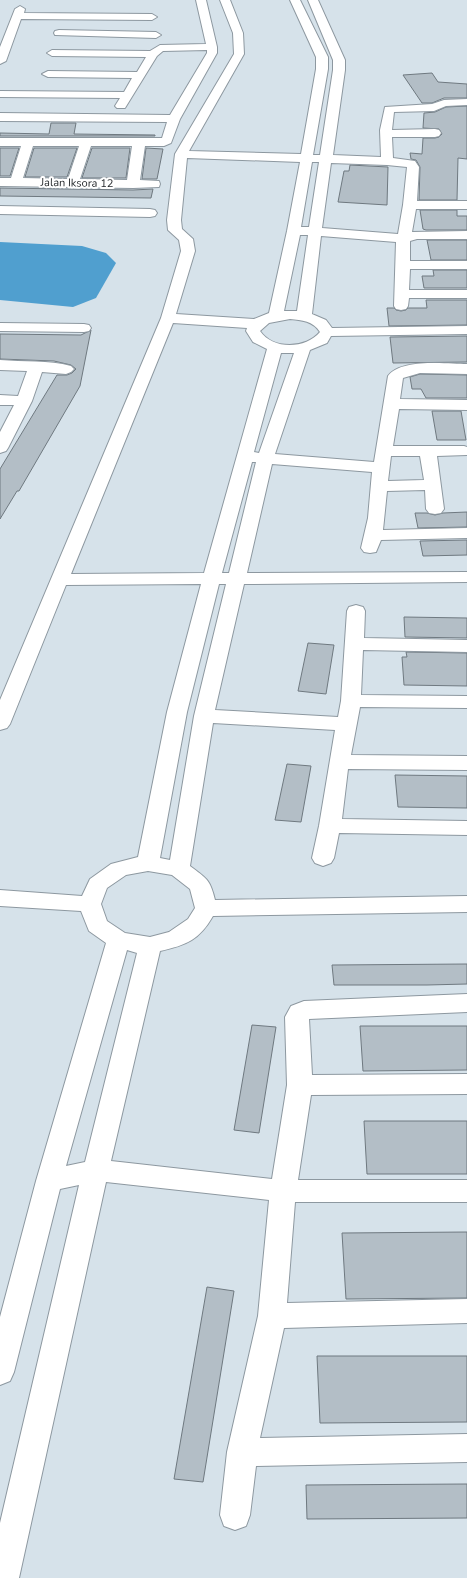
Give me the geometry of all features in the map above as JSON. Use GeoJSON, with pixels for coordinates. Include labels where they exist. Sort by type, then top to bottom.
{"type":"FeatureCollection","features":[{"type":"Feature","properties":{"kind":"street"},"geometry":{"type":"LineString","coordinates":[[0,142],[164,142],[167,140],[174,119],[212,50],[200,0]]}},
{"type":"Feature","properties":{"kind":"street"},"geometry":{"type":"LineString","coordinates":[[0,724],[168,318],[188,251],[186,240],[176,230],[174,220],[181,154],[239,54],[240,46],[238,35],[225,0]]}},
{"type":"Feature","properties":{"kind":"street"},"geometry":{"type":"LineString","coordinates":[[276,316],[294,228],[322,69],[322,58],[295,0]]}},
{"type":"Feature","properties":{"kind":"street"},"geometry":{"type":"LineString","coordinates":[[304,316],[315,229],[340,60],[313,0]]}},
{"type":"Feature","properties":{"kind":"street"},"geometry":{"type":"LineString","coordinates":[[1,56],[19,13],[66,17],[152,14],[157,50],[121,106]]}},
{"type":"Feature","properties":{"kind":"street"},"geometry":{"type":"LineString","coordinates":[[42,94],[58,33],[66,17]]}},
{"type":"Feature","properties":{"kind":"street"},"geometry":{"type":"LineString","coordinates":[[58,33],[156,35]]}},
{"type":"Feature","properties":{"kind":"street"},"geometry":{"type":"LineString","coordinates":[[314,42],[332,41]]}},
{"type":"Feature","properties":{"kind":"street"},"geometry":{"type":"LineString","coordinates":[[52,53],[212,50]]}},
{"type":"Feature","properties":{"kind":"street"},"geometry":{"type":"LineString","coordinates":[[48,74],[141,75]]}},
{"type":"Feature","properties":{"kind":"street"},"geometry":{"type":"LineString","coordinates":[[0,94],[128,95]]}},
{"type":"Feature","properties":{"kind":"street"},"geometry":{"type":"LineString","coordinates":[[387,161],[386,134],[389,109],[434,107],[444,103],[467,102]]}},
{"type":"Feature","properties":{"kind":"street"},"geometry":{"type":"LineString","coordinates":[[0,117],[174,119]]}},
{"type":"Feature","properties":{"kind":"street"},"geometry":{"type":"LineString","coordinates":[[386,134],[435,133]]}},
{"type":"Feature","properties":{"kind":"street"},"geometry":{"type":"LineString","coordinates":[[16,182],[28,142]]}},
{"type":"Feature","properties":{"kind":"street"},"geometry":{"type":"LineString","coordinates":[[73,182],[86,142]]}},
{"type":"Feature","properties":{"kind":"street"},"geometry":{"type":"LineString","coordinates":[[133,184],[139,142]]}},
{"type":"Feature","properties":{"kind":"street"},"geometry":{"type":"LineString","coordinates":[[181,154],[387,161],[411,164],[413,167],[401,300],[467,294]]}},
{"type":"Feature","properties":{"kind":"street","name":"Jalan Iksora 12"},"geometry":{"type":"LineString","coordinates":[[0,182],[154,184]]}},
{"type":"Feature","properties":{"kind":"street"},"geometry":{"type":"LineString","coordinates":[[410,205],[467,205]]}},
{"type":"Feature","properties":{"kind":"street"},"geometry":{"type":"LineString","coordinates":[[0,210],[150,213]]}},
{"type":"Feature","properties":{"kind":"street"},"geometry":{"type":"LineString","coordinates":[[294,228],[408,235],[467,235]]}},
{"type":"Feature","properties":{"kind":"street"},"geometry":{"type":"LineString","coordinates":[[403,265],[467,265]]}},
{"type":"Feature","properties":{"kind":"street"},"geometry":{"type":"LineString","coordinates":[[276,316],[304,316],[316,320],[324,325],[327,332],[324,338],[316,344],[304,348],[289,349],[263,343],[255,337],[252,331],[256,324],[264,319],[276,316]]}},
{"type":"Feature","properties":{"kind":"street"},"geometry":{"type":"LineString","coordinates":[[168,318],[256,324]]}},
{"type":"Feature","properties":{"kind":"street"},"geometry":{"type":"LineString","coordinates":[[0,328],[84,328]]}},
{"type":"Feature","properties":{"kind":"street"},"geometry":{"type":"LineString","coordinates":[[327,332],[467,330]]}},
{"type":"Feature","properties":{"kind":"street"},"geometry":{"type":"LineString","coordinates":[[148,863],[177,712],[211,580],[275,347]]}},
{"type":"Feature","properties":{"kind":"street"},"geometry":{"type":"LineString","coordinates":[[179,869],[204,716],[265,459],[304,348]]}},
{"type":"Feature","properties":{"kind":"street"},"geometry":{"type":"LineString","coordinates":[[0,365],[37,366],[66,369]]}},
{"type":"Feature","properties":{"kind":"street"},"geometry":{"type":"LineString","coordinates":[[2,442],[24,400],[37,366]]}},
{"type":"Feature","properties":{"kind":"street"},"geometry":{"type":"LineString","coordinates":[[467,369],[411,370],[401,372],[396,376],[385,451],[381,468],[372,542],[467,533]]}},
{"type":"Feature","properties":{"kind":"street"},"geometry":{"type":"LineString","coordinates":[[0,400],[24,400]]}},
{"type":"Feature","properties":{"kind":"street"},"geometry":{"type":"LineString","coordinates":[[392,404],[467,405]]}},
{"type":"Feature","properties":{"kind":"street"},"geometry":{"type":"LineString","coordinates":[[385,451],[464,451]]}},
{"type":"Feature","properties":{"kind":"street"},"geometry":{"type":"LineString","coordinates":[[428,451],[435,509]]}},
{"type":"Feature","properties":{"kind":"street"},"geometry":{"type":"LineString","coordinates":[[246,456],[265,459],[381,468]]}},
{"type":"Feature","properties":{"kind":"street"},"geometry":{"type":"LineString","coordinates":[[380,486],[433,485]]}},
{"type":"Feature","properties":{"kind":"street"},"geometry":{"type":"LineString","coordinates":[[60,580],[237,580],[467,577]]}},
{"type":"Feature","properties":{"kind":"street"},"geometry":{"type":"LineString","coordinates":[[323,858],[330,826],[339,762],[352,701],[356,611]]}},
{"type":"Feature","properties":{"kind":"street"},"geometry":{"type":"LineString","coordinates":[[355,644],[467,646]]}},
{"type":"Feature","properties":{"kind":"street"},"geometry":{"type":"LineString","coordinates":[[352,701],[467,702]]}},
{"type":"Feature","properties":{"kind":"street"},"geometry":{"type":"LineString","coordinates":[[204,716],[347,724]]}},
{"type":"Feature","properties":{"kind":"street"},"geometry":{"type":"LineString","coordinates":[[339,762],[467,763]]}},
{"type":"Feature","properties":{"kind":"street"},"geometry":{"type":"LineString","coordinates":[[330,826],[467,828]]}},
{"type":"Feature","properties":{"kind":"street"},"geometry":{"type":"LineString","coordinates":[[148,863],[179,869],[200,885],[206,908],[196,925],[176,939],[150,945],[134,944],[118,940],[97,925],[90,904],[98,884],[119,869],[148,863]]}},
{"type":"Feature","properties":{"kind":"street"},"geometry":{"type":"LineString","coordinates":[[0,898],[90,904]]}},
{"type":"Feature","properties":{"kind":"street"},"geometry":{"type":"LineString","coordinates":[[206,908],[467,904]]}},
{"type":"Feature","properties":{"kind":"street"},"geometry":{"type":"LineString","coordinates":[[0,1372],[49,1181],[118,940]]}},
{"type":"Feature","properties":{"kind":"street"},"geometry":{"type":"LineString","coordinates":[[3,1578],[96,1170],[150,945]]}},
{"type":"Feature","properties":{"kind":"street"},"geometry":{"type":"LineString","coordinates":[[235,1516],[242,1452],[272,1316],[283,1191],[300,1084],[297,1017],[299,1012],[304,1010],[467,1003]]}},
{"type":"Feature","properties":{"kind":"street"},"geometry":{"type":"LineString","coordinates":[[300,1084],[467,1084]]}},
{"type":"Feature","properties":{"kind":"street"},"geometry":{"type":"LineString","coordinates":[[49,1181],[96,1170],[283,1191],[467,1190]]}},
{"type":"Feature","properties":{"kind":"street"},"geometry":{"type":"LineString","coordinates":[[272,1316],[467,1312]]}},
{"type":"Feature","properties":{"kind":"street"},"geometry":{"type":"LineString","coordinates":[[242,1452],[467,1448]]}},
{"type":"Feature","properties":{"kind":"water"},"geometry":{"type":"Polygon","coordinates":[[[0,242],[82,246],[106,253],[116,263],[96,298],[73,307],[0,300],[0,242]]]}},
{"type":"Feature","properties":{"kind":"building"},"geometry":{"type":"Polygon","coordinates":[[[432,73],[438,82],[467,84],[467,98],[444,98],[432,103],[422,103],[403,75],[432,73]]]}},
{"type":"Feature","properties":{"kind":"building"},"geometry":{"type":"Polygon","coordinates":[[[467,106],[467,159],[458,158],[457,200],[419,200],[420,167],[416,160],[411,159],[410,153],[422,154],[423,138],[435,138],[442,134],[439,129],[423,128],[424,113],[435,112],[446,107],[467,106]]]}},
{"type":"Feature","properties":{"kind":"building"},"geometry":{"type":"Polygon","coordinates":[[[51,123],[76,123],[74,134],[155,136],[0,136],[0,133],[49,134],[51,123]]]}},
{"type":"Feature","properties":{"kind":"building"},"geometry":{"type":"Polygon","coordinates":[[[0,148],[19,148],[10,176],[0,176],[0,148]]]}},
{"type":"Feature","properties":{"kind":"building"},"geometry":{"type":"Polygon","coordinates":[[[34,148],[77,148],[67,177],[25,177],[34,148]]]}},
{"type":"Feature","properties":{"kind":"building"},"geometry":{"type":"Polygon","coordinates":[[[92,148],[130,148],[126,178],[82,178],[92,148]]]}},
{"type":"Feature","properties":{"kind":"building"},"geometry":{"type":"Polygon","coordinates":[[[146,148],[163,149],[157,179],[142,179],[146,148]]]}},
{"type":"Feature","properties":{"kind":"building"},"geometry":{"type":"Polygon","coordinates":[[[350,165],[388,167],[387,205],[338,202],[344,171],[349,171],[350,165]]]}},
{"type":"Feature","properties":{"kind":"building"},"geometry":{"type":"Polygon","coordinates":[[[0,188],[153,189],[151,198],[0,196],[0,188]]]}},
{"type":"Feature","properties":{"kind":"building"},"geometry":{"type":"Polygon","coordinates":[[[420,210],[457,210],[457,216],[467,216],[467,230],[423,229],[420,210]]]}},
{"type":"Feature","properties":{"kind":"building"},"geometry":{"type":"Polygon","coordinates":[[[427,240],[467,240],[467,260],[431,260],[427,240]]]}},
{"type":"Feature","properties":{"kind":"building"},"geometry":{"type":"Polygon","coordinates":[[[433,270],[467,270],[467,288],[424,288],[422,276],[434,276],[433,270]]]}},
{"type":"Feature","properties":{"kind":"building"},"geometry":{"type":"Polygon","coordinates":[[[426,300],[467,300],[467,325],[389,326],[387,308],[394,308],[401,311],[408,308],[427,308],[426,300]]]}},
{"type":"Feature","properties":{"kind":"building"},"geometry":{"type":"Polygon","coordinates":[[[91,330],[80,386],[19,491],[17,491],[0,519],[0,469],[57,375],[67,375],[76,369],[71,365],[54,361],[0,359],[0,334],[81,335],[91,330]]]}},
{"type":"Feature","properties":{"kind":"building"},"geometry":{"type":"Polygon","coordinates":[[[467,336],[467,362],[393,363],[390,337],[467,336]]]}},
{"type":"Feature","properties":{"kind":"building"},"geometry":{"type":"Polygon","coordinates":[[[420,374],[467,375],[467,398],[426,398],[421,389],[412,389],[410,377],[420,374]]]}},
{"type":"Feature","properties":{"kind":"building"},"geometry":{"type":"Polygon","coordinates":[[[432,411],[461,411],[466,440],[437,440],[432,411]]]}},
{"type":"Feature","properties":{"kind":"building"},"geometry":{"type":"Polygon","coordinates":[[[467,512],[467,527],[418,528],[415,513],[435,515],[443,513],[467,512]]]}},
{"type":"Feature","properties":{"kind":"building"},"geometry":{"type":"Polygon","coordinates":[[[467,540],[467,555],[423,556],[420,541],[467,540]]]}},
{"type":"Feature","properties":{"kind":"building"},"geometry":{"type":"Polygon","coordinates":[[[404,617],[467,618],[467,638],[405,637],[404,617]]]}},
{"type":"Feature","properties":{"kind":"building"},"geometry":{"type":"Polygon","coordinates":[[[308,643],[334,645],[326,694],[298,691],[308,643]]]}},
{"type":"Feature","properties":{"kind":"building"},"geometry":{"type":"Polygon","coordinates":[[[406,652],[467,653],[467,686],[404,685],[402,657],[407,657],[406,652]]]}},
{"type":"Feature","properties":{"kind":"building"},"geometry":{"type":"Polygon","coordinates":[[[287,764],[311,766],[301,822],[275,820],[287,764]]]}},
{"type":"Feature","properties":{"kind":"building"},"geometry":{"type":"Polygon","coordinates":[[[395,775],[467,776],[467,808],[398,807],[395,775]]]}},
{"type":"Feature","properties":{"kind":"building"},"geometry":{"type":"Polygon","coordinates":[[[467,964],[467,984],[427,985],[334,985],[332,965],[467,964]]]}},
{"type":"Feature","properties":{"kind":"building"},"geometry":{"type":"Polygon","coordinates":[[[252,1025],[276,1027],[259,1133],[234,1130],[252,1025]]]}},
{"type":"Feature","properties":{"kind":"building"},"geometry":{"type":"Polygon","coordinates":[[[360,1026],[467,1026],[467,1070],[363,1071],[360,1026]]]}},
{"type":"Feature","properties":{"kind":"building"},"geometry":{"type":"Polygon","coordinates":[[[364,1121],[467,1121],[467,1174],[367,1174],[364,1121]]]}},
{"type":"Feature","properties":{"kind":"building"},"geometry":{"type":"Polygon","coordinates":[[[467,1232],[467,1298],[346,1299],[342,1233],[467,1232]]]}},
{"type":"Feature","properties":{"kind":"building"},"geometry":{"type":"Polygon","coordinates":[[[207,1287],[234,1291],[203,1482],[174,1479],[207,1287]]]}},
{"type":"Feature","properties":{"kind":"building"},"geometry":{"type":"Polygon","coordinates":[[[317,1356],[467,1356],[467,1422],[320,1423],[317,1356]]]}},
{"type":"Feature","properties":{"kind":"building"},"geometry":{"type":"Polygon","coordinates":[[[467,1484],[467,1518],[307,1519],[306,1485],[467,1484]]]}}]}
